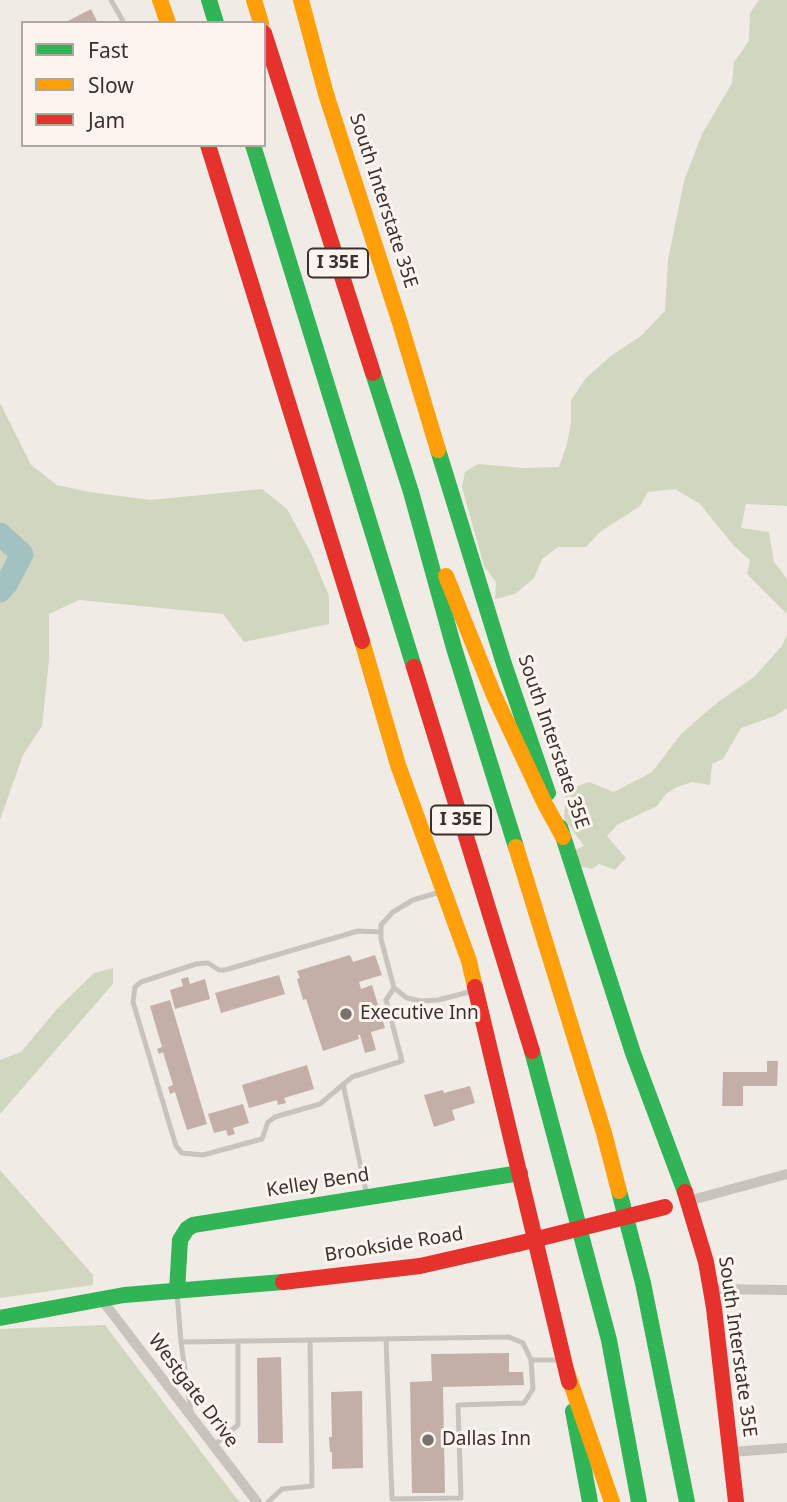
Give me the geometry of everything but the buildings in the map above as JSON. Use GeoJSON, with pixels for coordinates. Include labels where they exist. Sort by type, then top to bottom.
{"type":"FeatureCollection","features":[{"type":"Feature","properties":{"kind":"main road"},"geometry":{"type":"LineString","coordinates":[[160,0],[167,21]]}},
{"type":"Feature","properties":{"kind":"main road"},"geometry":{"type":"LineString","coordinates":[[209,0],[215,21]]}},
{"type":"Feature","properties":{"kind":"main road"},"geometry":{"type":"LineString","coordinates":[[254,0],[260,21]]}},
{"type":"Feature","properties":{"kind":"main road","name":"South Interstate 35E"},"geometry":{"type":"LineString","coordinates":[[301,0],[345,154],[400,323],[503,664],[633,1053],[688,1201],[706,1262],[736,1502]]}},
{"type":"Feature","properties":{"kind":"main road","name":"I 35E"},"geometry":{"type":"LineString","coordinates":[[266,39],[411,492],[454,648],[604,1133],[648,1306],[687,1502]]}},
{"type":"Feature","properties":{"kind":"main road"},"geometry":{"type":"LineString","coordinates":[[209,147],[344,577],[398,765],[477,990],[566,1366],[590,1502]]}},
{"type":"Feature","properties":{"kind":"main road","name":"I 35E"},"geometry":{"type":"LineString","coordinates":[[254,147],[532,1050],[609,1340],[639,1502]]}},
{"type":"Feature","properties":{"kind":"main road"},"geometry":{"type":"LineString","coordinates":[[411,492],[493,693],[563,837]]}},
{"type":"Feature","properties":{"kind":"main road","name":"Kelley Bend"},"geometry":{"type":"LineString","coordinates":[[177,1291],[180,1240],[193,1225],[520,1173]]}},
{"type":"Feature","properties":{"kind":"main road","name":"Brookside Road"},"geometry":{"type":"LineString","coordinates":[[0,1318],[102,1300],[293,1282],[420,1266],[688,1201]]}},
{"type":"Feature","properties":{"kind":"main road"},"geometry":{"type":"LineString","coordinates":[[566,1366],[612,1502]]}},
{"type":"Feature","properties":{"kind":"street","name":"Brookside Road"},"geometry":{"type":"LineString","coordinates":[[688,1201],[787,1174]]}},
{"type":"Feature","properties":{"kind":"street"},"geometry":{"type":"LineString","coordinates":[[711,1289],[787,1290]]}},
{"type":"Feature","properties":{"kind":"street","name":"Westgate Drive"},"geometry":{"type":"LineString","coordinates":[[102,1300],[257,1502]]}},
{"type":"Feature","properties":{"kind":"street"},"geometry":{"type":"LineString","coordinates":[[731,1452],[787,1448]]}},
{"type":"Feature","properties":{"kind":"lane"},"geometry":{"type":"LineString","coordinates":[[111,0],[123,21]]}},
{"type":"Feature","properties":{"kind":"lane"},"geometry":{"type":"LineString","coordinates":[[443,891],[413,900],[393,912],[381,925],[394,988],[407,998],[421,1001],[438,1000],[477,990]]}},
{"type":"Feature","properties":{"kind":"lane"},"geometry":{"type":"LineString","coordinates":[[381,932],[358,931],[225,970],[219,970],[208,963],[197,964],[141,982],[135,987],[133,1002],[176,1146],[182,1153],[202,1154],[262,1139],[268,1122],[275,1117],[320,1104],[352,1077],[402,1061],[386,1000],[394,988]]}},
{"type":"Feature","properties":{"kind":"lane"},"geometry":{"type":"LineString","coordinates":[[344,1084],[368,1196]]}},
{"type":"Feature","properties":{"kind":"lane"},"geometry":{"type":"LineString","coordinates":[[177,1291],[185,1379],[194,1420]]}},
{"type":"Feature","properties":{"kind":"lane"},"geometry":{"type":"LineString","coordinates":[[181,1342],[509,1337],[523,1343],[531,1360],[533,1389],[524,1404],[458,1405],[461,1498],[393,1499],[386,1339]]}},
{"type":"Feature","properties":{"kind":"lane"},"geometry":{"type":"LineString","coordinates":[[268,1502],[282,1489],[312,1486],[310,1340]]}},
{"type":"Feature","properties":{"kind":"lane"},"geometry":{"type":"LineString","coordinates":[[213,1446],[238,1425],[238,1341]]}},
{"type":"Feature","properties":{"kind":"lane"},"geometry":{"type":"LineString","coordinates":[[531,1360],[566,1366]]}},
{"type":"Feature","properties":{"kind":"green space"},"geometry":{"type":"Polygon","coordinates":[[[759,0],[787,0],[787,506],[746,504],[741,528],[769,532],[774,562],[787,579],[787,614],[747,574],[750,560],[734,546],[700,504],[675,489],[648,492],[640,506],[600,532],[586,547],[558,547],[542,559],[534,578],[515,594],[495,599],[496,582],[484,566],[462,487],[465,472],[478,464],[523,468],[559,467],[571,423],[571,400],[586,378],[612,355],[641,336],[665,311],[668,260],[684,181],[702,134],[732,83],[734,62],[749,41],[750,13],[759,0]]]}},
{"type":"Feature","properties":{"kind":"green space"},"geometry":{"type":"Polygon","coordinates":[[[0,403],[31,465],[57,485],[151,500],[262,489],[287,509],[311,553],[329,596],[329,624],[244,642],[223,614],[79,600],[49,614],[49,660],[42,726],[23,755],[0,820],[0,403]]]}},
{"type":"Feature","properties":{"kind":"green space"},"geometry":{"type":"Polygon","coordinates":[[[787,634],[787,708],[775,716],[741,728],[723,759],[712,764],[710,785],[692,782],[677,787],[666,794],[657,806],[617,825],[607,836],[626,858],[615,870],[599,864],[592,869],[578,866],[575,850],[584,846],[564,818],[566,790],[589,782],[614,792],[652,772],[682,733],[718,702],[754,677],[782,646],[787,634]]]}},
{"type":"Feature","properties":{"kind":"green space"},"geometry":{"type":"Polygon","coordinates":[[[113,968],[113,984],[0,1114],[0,1060],[21,1052],[57,1009],[94,973],[113,968]]]}},
{"type":"Feature","properties":{"kind":"green space"},"geometry":{"type":"Polygon","coordinates":[[[0,1170],[93,1275],[93,1285],[0,1298],[0,1170]]]}},
{"type":"Feature","properties":{"kind":"green space"},"geometry":{"type":"Polygon","coordinates":[[[105,1325],[240,1502],[0,1502],[0,1329],[105,1325]]]}},
{"type":"Feature","properties":{"kind":"waterway"},"geometry":{"type":"LineString","coordinates":[[0,534],[22,554],[0,591]]}},
{"type":"Feature","properties":{"kind":"traffic: fast"},"geometry":{"type":"LineString","coordinates":[[209,0],[215,21]]}},
{"type":"Feature","properties":{"kind":"traffic: fast"},"geometry":{"type":"LineString","coordinates":[[254,147],[414,667]]}},
{"type":"Feature","properties":{"kind":"traffic: fast"},"geometry":{"type":"LineString","coordinates":[[373,373],[516,847]]}},
{"type":"Feature","properties":{"kind":"traffic: fast"},"geometry":{"type":"LineString","coordinates":[[438,450],[504,664],[548,793]]}},
{"type":"Feature","properties":{"kind":"traffic: fast"},"geometry":{"type":"LineString","coordinates":[[560,827],[633,1053],[685,1192]]}},
{"type":"Feature","properties":{"kind":"traffic: fast"},"geometry":{"type":"LineString","coordinates":[[532,1051],[609,1340],[639,1502]]}},
{"type":"Feature","properties":{"kind":"traffic: fast"},"geometry":{"type":"LineString","coordinates":[[177,1291],[180,1240],[193,1225],[520,1173]]}},
{"type":"Feature","properties":{"kind":"traffic: fast"},"geometry":{"type":"LineString","coordinates":[[619,1191],[643,1283],[687,1502]]}},
{"type":"Feature","properties":{"kind":"traffic: fast"},"geometry":{"type":"LineString","coordinates":[[0,1318],[124,1295],[283,1282]]}},
{"type":"Feature","properties":{"kind":"traffic: fast"},"geometry":{"type":"LineString","coordinates":[[573,1411],[590,1502]]}},
{"type":"Feature","properties":{"kind":"traffic: slow"},"geometry":{"type":"LineString","coordinates":[[160,0],[167,21]]}},
{"type":"Feature","properties":{"kind":"traffic: slow"},"geometry":{"type":"LineString","coordinates":[[254,0],[260,21]]}},
{"type":"Feature","properties":{"kind":"traffic: slow"},"geometry":{"type":"LineString","coordinates":[[301,0],[326,94],[438,450]]}},
{"type":"Feature","properties":{"kind":"traffic: slow"},"geometry":{"type":"LineString","coordinates":[[446,576],[493,693],[563,837]]}},
{"type":"Feature","properties":{"kind":"traffic: slow"},"geometry":{"type":"LineString","coordinates":[[362,641],[398,765],[469,961],[475,987]]}},
{"type":"Feature","properties":{"kind":"traffic: slow"},"geometry":{"type":"LineString","coordinates":[[516,847],[604,1133],[619,1191]]}},
{"type":"Feature","properties":{"kind":"traffic: slow"},"geometry":{"type":"LineString","coordinates":[[567,1372],[612,1502]]}},
{"type":"Feature","properties":{"kind":"traffic: jam"},"geometry":{"type":"LineString","coordinates":[[266,39],[373,373]]}},
{"type":"Feature","properties":{"kind":"traffic: jam"},"geometry":{"type":"LineString","coordinates":[[209,147],[362,641]]}},
{"type":"Feature","properties":{"kind":"traffic: jam"},"geometry":{"type":"LineString","coordinates":[[414,667],[532,1051]]}},
{"type":"Feature","properties":{"kind":"traffic: jam"},"geometry":{"type":"LineString","coordinates":[[475,987],[569,1382]]}},
{"type":"Feature","properties":{"kind":"traffic: jam"},"geometry":{"type":"LineString","coordinates":[[685,1192],[706,1262],[714,1308],[736,1502]]}},
{"type":"Feature","properties":{"kind":"traffic: jam"},"geometry":{"type":"LineString","coordinates":[[517,1244],[665,1207]]}},
{"type":"Feature","properties":{"kind":"traffic: jam"},"geometry":{"type":"LineString","coordinates":[[283,1282],[420,1266],[517,1244]]}},
{"type":"Feature","properties":{"kind":"place","name":"Executive Inn"},"geometry":{"type":"Point","coordinates":[346,1014]}},
{"type":"Feature","properties":{"kind":"place","name":"Dallas Inn"},"geometry":{"type":"Point","coordinates":[428,1440]}}]}
